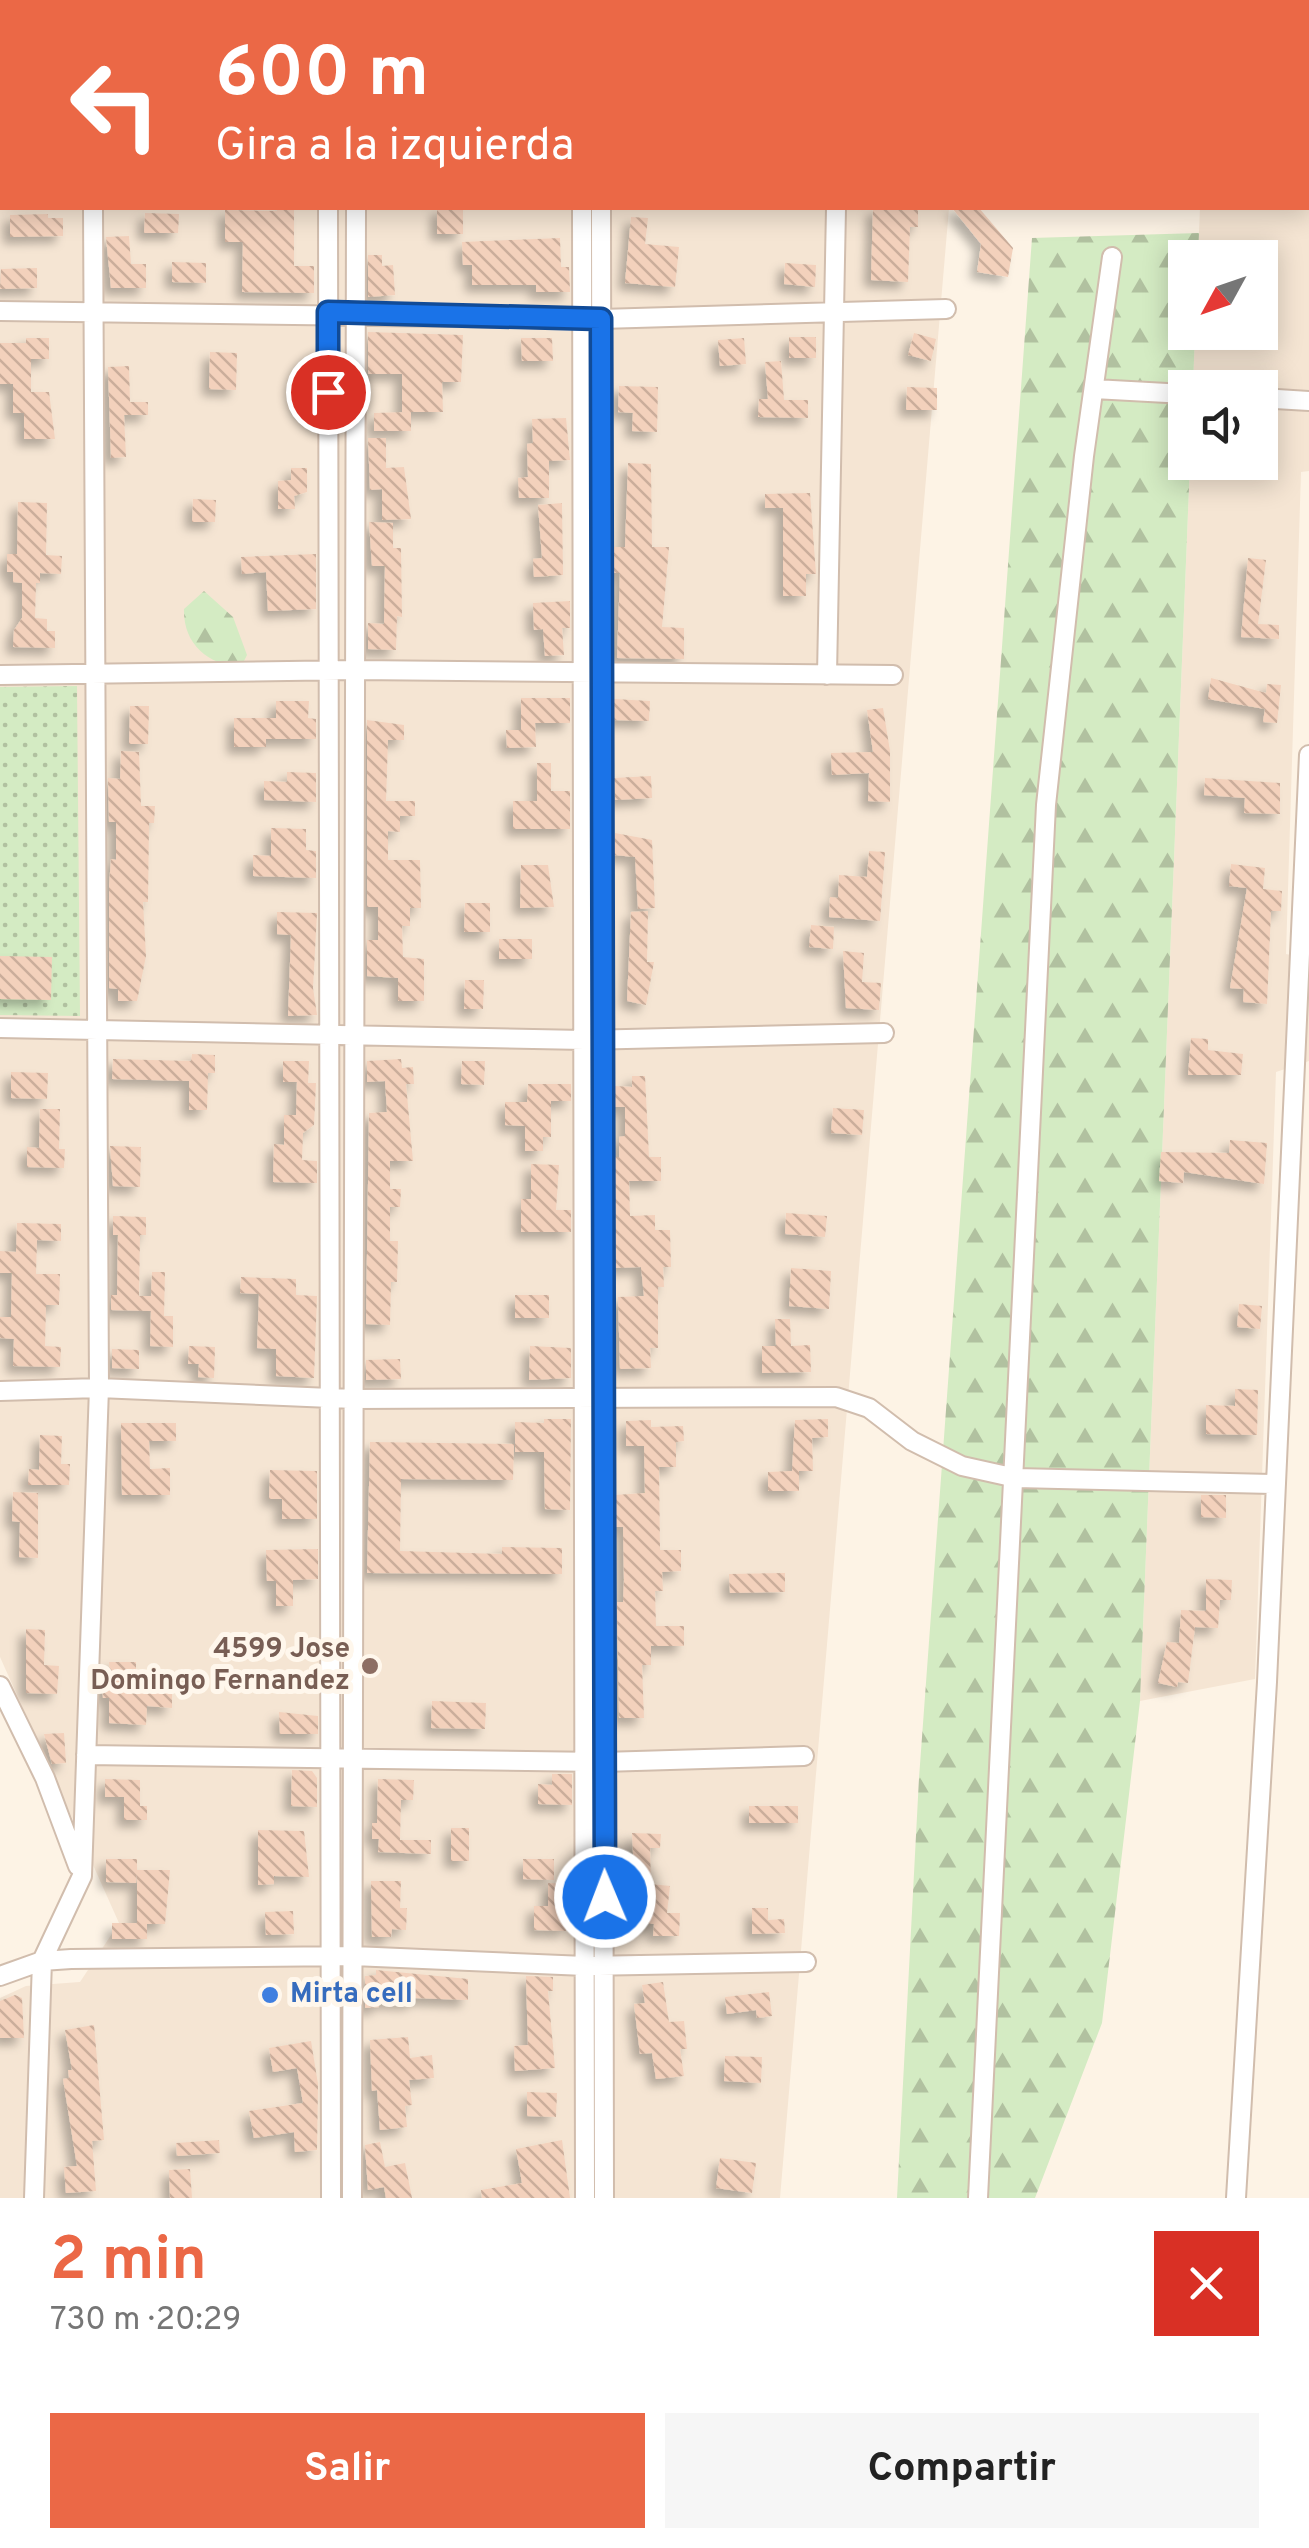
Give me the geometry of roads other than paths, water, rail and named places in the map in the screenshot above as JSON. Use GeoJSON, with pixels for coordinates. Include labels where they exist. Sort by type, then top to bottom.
{"type":"FeatureCollection","features":[{"type":"Feature","properties":{"kind":"street"},"geometry":{"type":"LineString","coordinates":[[34,2198],[42,1961],[82,1876],[98,1388],[93,210]]}},
{"type":"Feature","properties":{"kind":"street"},"geometry":{"type":"LineString","coordinates":[[328,210],[331,2198]]}},
{"type":"Feature","properties":{"kind":"street"},"geometry":{"type":"LineString","coordinates":[[352,2198],[356,210]]}},
{"type":"Feature","properties":{"kind":"street"},"geometry":{"type":"LineString","coordinates":[[582,210],[592,317]]}},
{"type":"Feature","properties":{"kind":"street"},"geometry":{"type":"LineString","coordinates":[[586,2198],[585,1966],[594,1760],[592,317],[601,210]]}},
{"type":"Feature","properties":{"kind":"street"},"geometry":{"type":"LineString","coordinates":[[827,675],[836,210]]}},
{"type":"Feature","properties":{"kind":"street"},"geometry":{"type":"LineString","coordinates":[[978,2198],[1046,805],[1112,257]]}},
{"type":"Feature","properties":{"kind":"street"},"geometry":{"type":"LineString","coordinates":[[0,311],[592,317],[946,309]]}},
{"type":"Feature","properties":{"kind":"street"},"geometry":{"type":"LineString","coordinates":[[1094,389],[1168,393]]}},
{"type":"Feature","properties":{"kind":"street"},"geometry":{"type":"LineString","coordinates":[[1278,399],[1309,401]]}},
{"type":"Feature","properties":{"kind":"street"},"geometry":{"type":"LineString","coordinates":[[0,674],[356,670],[893,675]]}},
{"type":"Feature","properties":{"kind":"street"},"geometry":{"type":"LineString","coordinates":[[1236,2198],[1276,1484],[1309,755]]}},
{"type":"Feature","properties":{"kind":"street"},"geometry":{"type":"LineString","coordinates":[[0,1028],[593,1040],[884,1033]]}},
{"type":"Feature","properties":{"kind":"street"},"geometry":{"type":"LineString","coordinates":[[0,1392],[98,1388],[354,1399],[836,1397],[869,1408],[912,1441],[962,1466],[1014,1477],[1276,1484]]}},
{"type":"Feature","properties":{"kind":"street"},"geometry":{"type":"LineString","coordinates":[[0,1686],[44,1778],[82,1876]]}},
{"type":"Feature","properties":{"kind":"street"},"geometry":{"type":"LineString","coordinates":[[86,1755],[353,1760],[804,1756]]}},
{"type":"Feature","properties":{"kind":"street"},"geometry":{"type":"LineString","coordinates":[[594,1760],[606,1964],[604,2198]]}},
{"type":"Feature","properties":{"kind":"street"},"geometry":{"type":"LineString","coordinates":[[0,1976],[42,1961],[353,1956],[585,1966],[806,1962]]}},
{"type":"Feature","properties":{"kind":"place","name":"4599 Jose Domingo Fernandez"},"geometry":{"type":"Point","coordinates":[370,1666]}},
{"type":"Feature","properties":{"kind":"place","name":"Mirta cell"},"geometry":{"type":"Point","coordinates":[270,1995]}}]}
